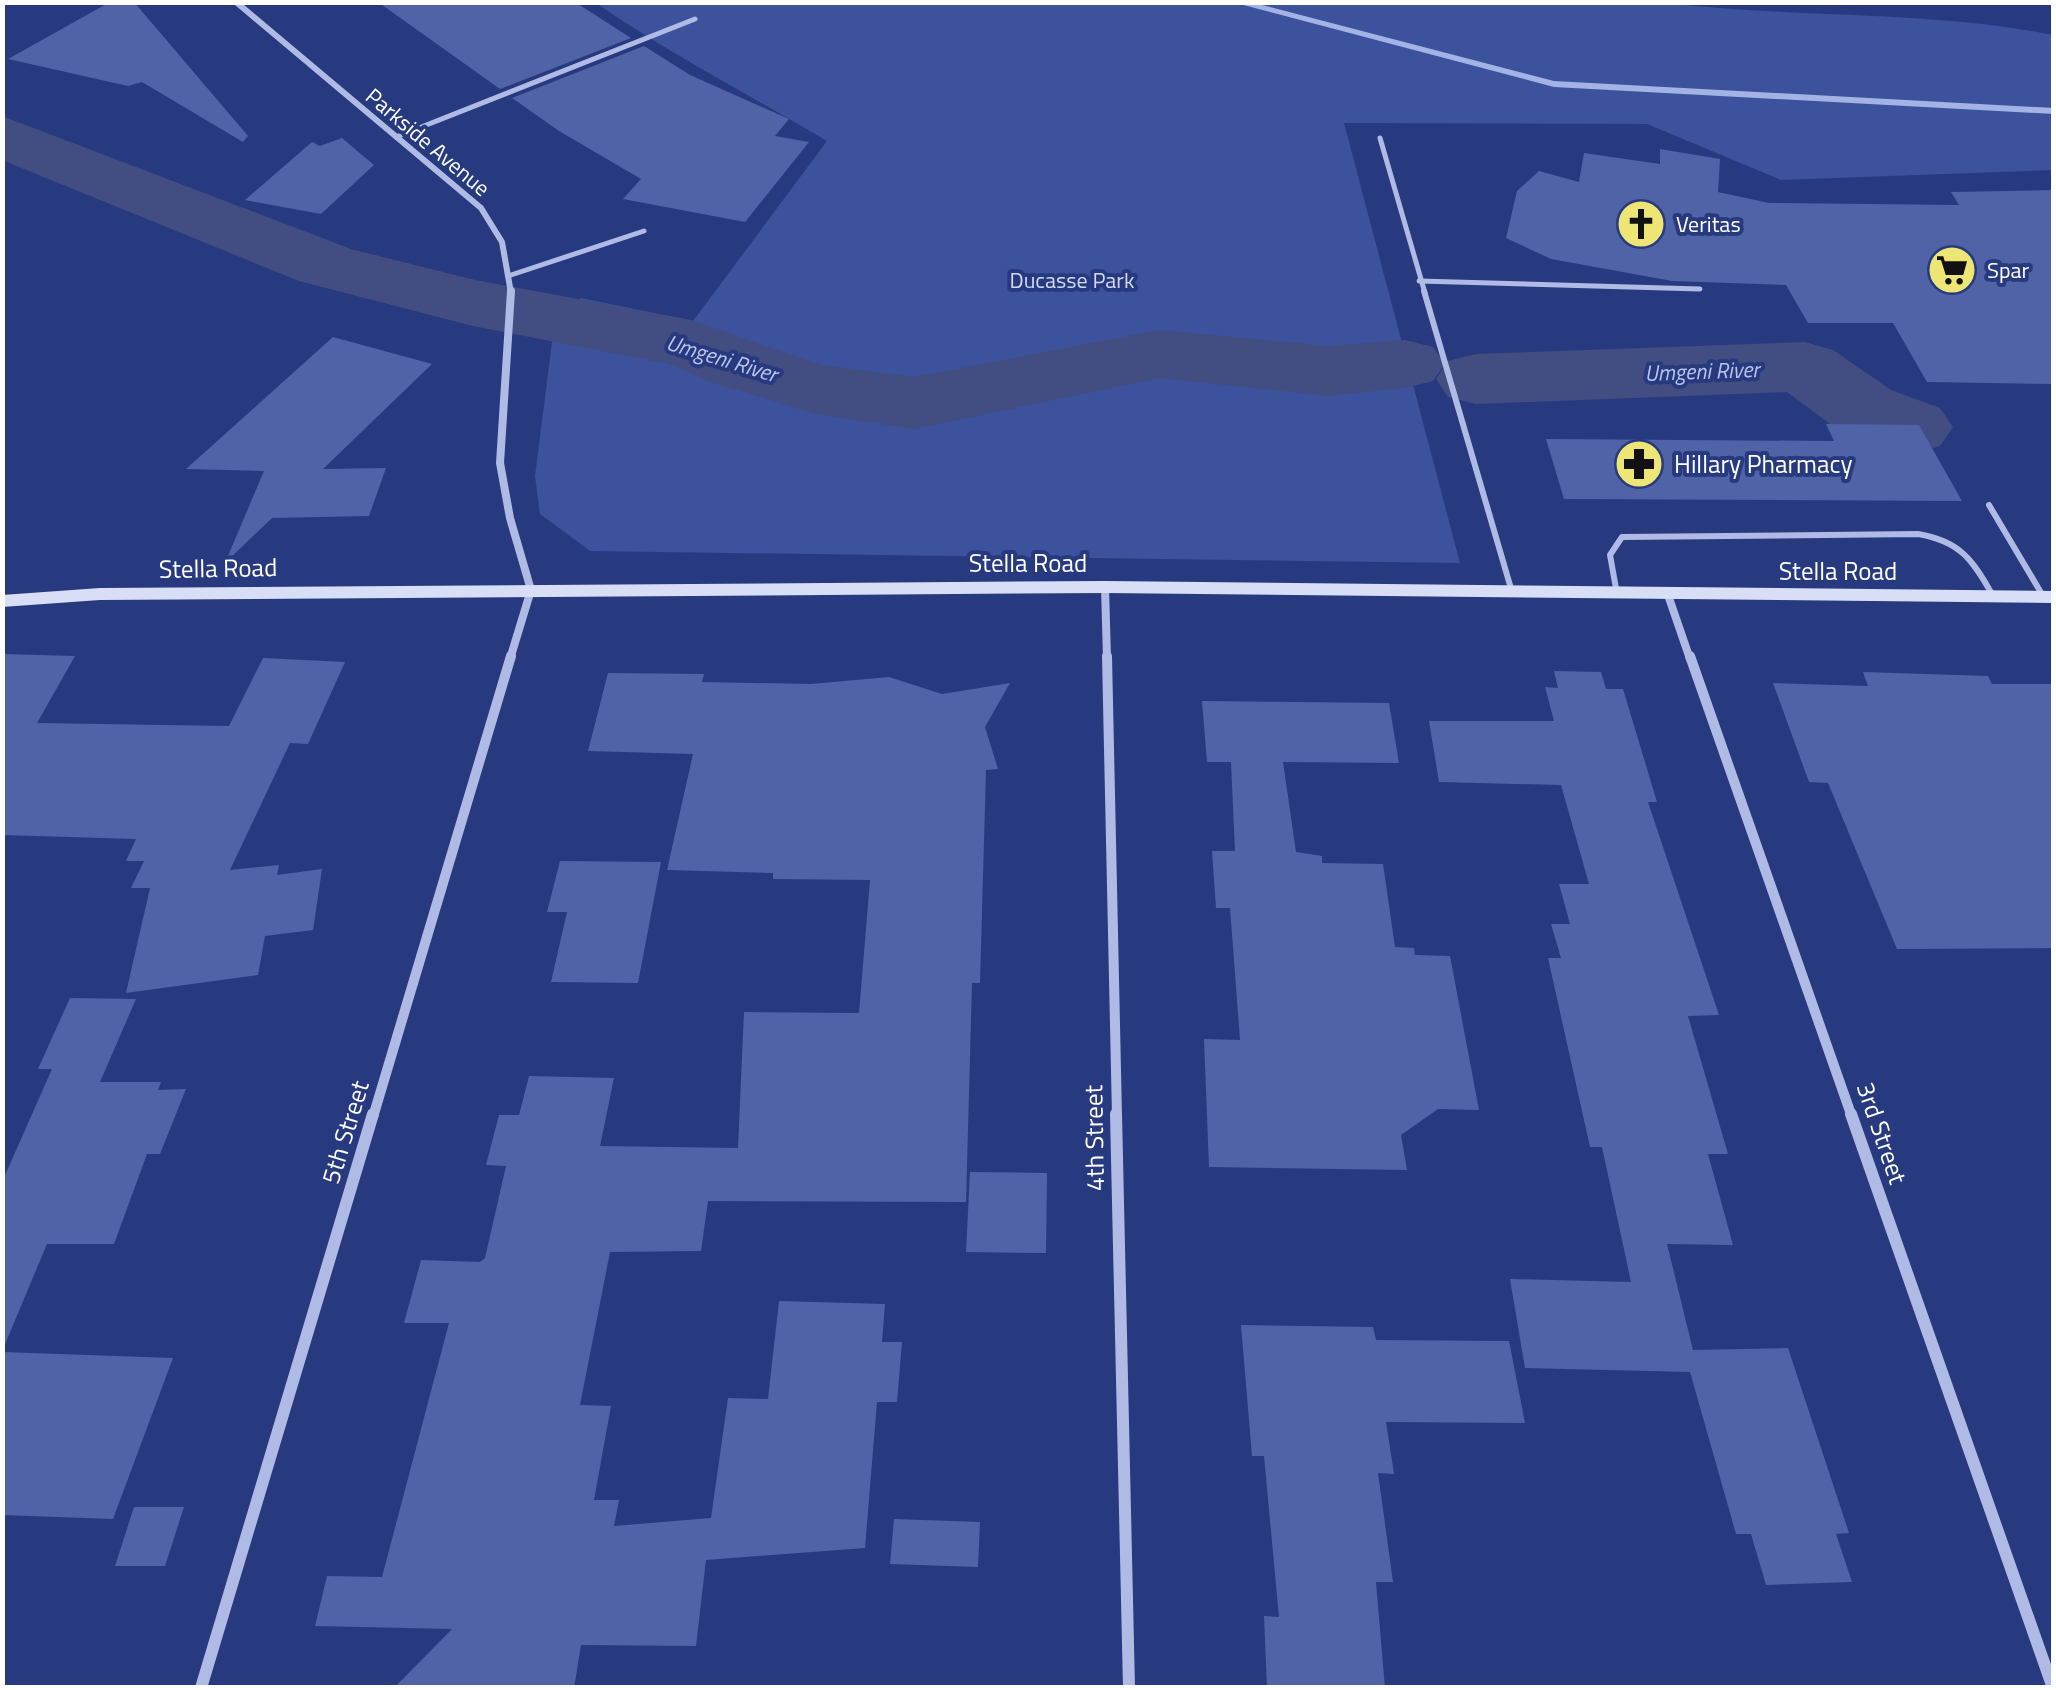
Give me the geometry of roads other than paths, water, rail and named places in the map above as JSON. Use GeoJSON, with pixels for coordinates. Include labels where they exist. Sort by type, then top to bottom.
{"type":"FeatureCollection","features":[{"type":"Feature","properties":{"kind":"main road","name":"Stella Road"},"geometry":{"type":"LineString","coordinates":[[2,601],[100,594],[1105,588],[2048,597]]}},
{"type":"Feature","properties":{"kind":"street","name":"Parkside Avenue"},"geometry":{"type":"LineString","coordinates":[[236,2],[491,220],[505,248],[511,280],[498,451],[531,590]]}},
{"type":"Feature","properties":{"kind":"street","name":"4th Street"},"geometry":{"type":"LineString","coordinates":[[1105,588],[1128,1688]]}},
{"type":"Feature","properties":{"kind":"street","name":"5th Street"},"geometry":{"type":"LineString","coordinates":[[201,1688],[531,590]]}},
{"type":"Feature","properties":{"kind":"street","name":"3rd Street"},"geometry":{"type":"LineString","coordinates":[[1668,594],[2053,1688]]}},
{"type":"Feature","properties":{"kind":"lane"},"geometry":{"type":"LineString","coordinates":[[396,137],[695,19]]}},
{"type":"Feature","properties":{"kind":"lane"},"geometry":{"type":"LineString","coordinates":[[1380,138],[1512,592]]}},
{"type":"Feature","properties":{"kind":"lane"},"geometry":{"type":"LineString","coordinates":[[511,280],[644,231]]}},
{"type":"Feature","properties":{"kind":"lane"},"geometry":{"type":"LineString","coordinates":[[1419,280],[1700,289]]}},
{"type":"Feature","properties":{"kind":"lane"},"geometry":{"type":"LineString","coordinates":[[1989,505],[2048,597]]}},
{"type":"Feature","properties":{"kind":"lane"},"geometry":{"type":"LineString","coordinates":[[1617,594],[1610,552],[1622,537],[1918,534],[1945,537],[1966,550],[1993,596]]}},
{"type":"Feature","properties":{"kind":"waterway"},"geometry":{"type":"LineString","coordinates":[[1237,2],[1554,84],[2054,111]]}},
{"type":"Feature","properties":{"kind":"waterway","name":"Umgeni River"},"geometry":{"type":"LineString","coordinates":[[2,136],[325,265],[473,303],[691,344],[738,365],[816,389],[914,403],[1160,354],[1327,371],[1405,364]]}},
{"type":"Feature","properties":{"kind":"waterway","name":"Umgeni River"},"geometry":{"type":"LineString","coordinates":[[1476,379],[1805,367],[1862,408],[1911,427]]}},
{"type":"Feature","properties":{"kind":"place","name":"Veritas"},"geometry":{"type":"Point","coordinates":[1641,224]}},
{"type":"Feature","properties":{"kind":"place","name":"Spar"},"geometry":{"type":"Point","coordinates":[1952,270]}},
{"type":"Feature","properties":{"kind":"place","name":"Hillary Pharmacy"},"geometry":{"type":"Point","coordinates":[1639,464]}},
{"type":"Feature","properties":{"kind":"park label","name":"Ducasse Park"},"geometry":{"type":"Point","coordinates":[1072,280]}}]}
